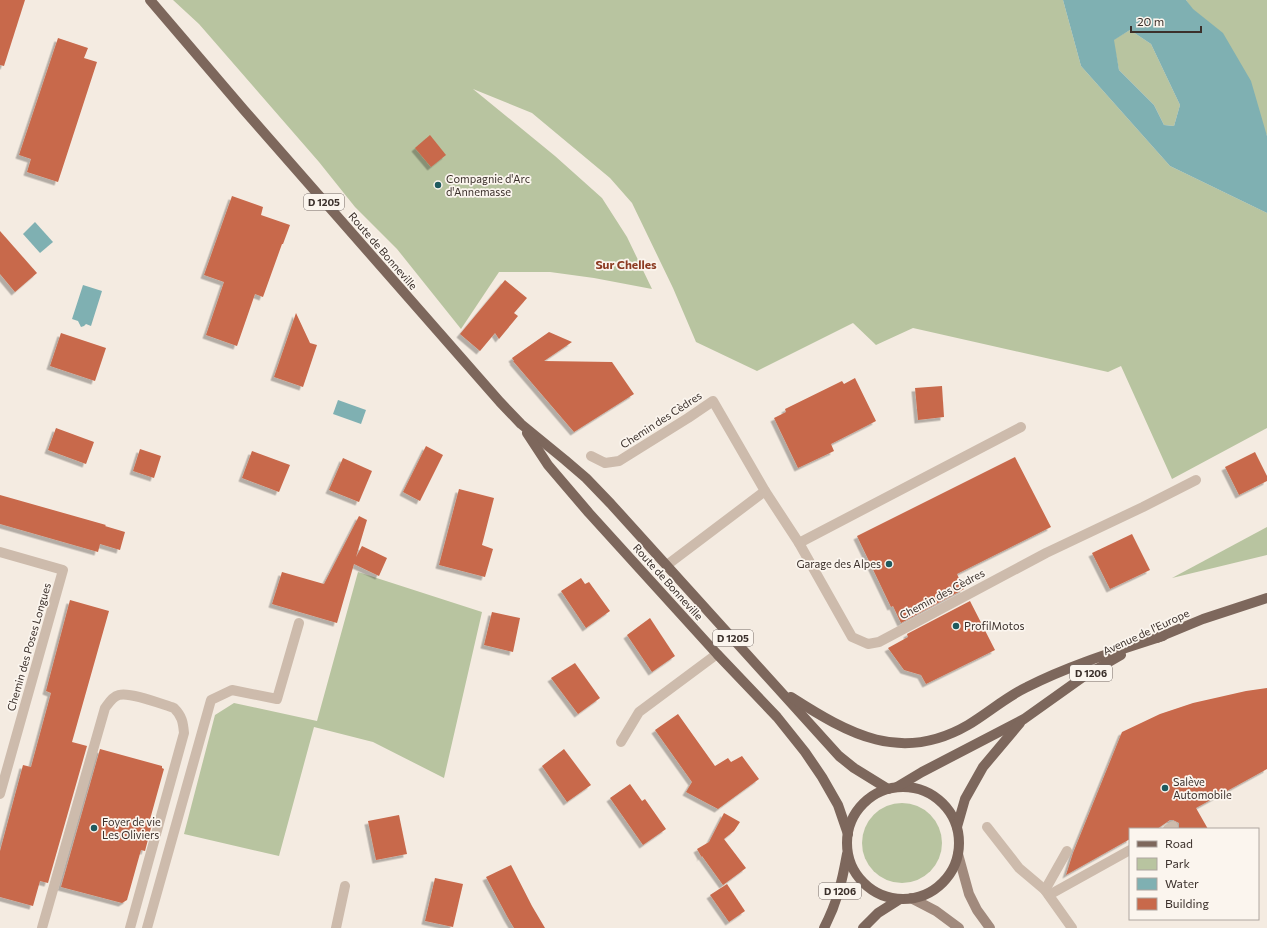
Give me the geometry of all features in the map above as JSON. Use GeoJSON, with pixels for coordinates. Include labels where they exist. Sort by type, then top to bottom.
{"type":"FeatureCollection","features":[{"type":"Feature","properties":{"kind":"main road","name":"Route de Bonneville"},"geometry":{"type":"LineString","coordinates":[[150,0],[249,116],[500,402],[521,424],[586,478],[667,565],[839,756],[854,768],[892,788]]}},
{"type":"Feature","properties":{"kind":"main road","name":"Route de Bonneville"},"geometry":{"type":"LineString","coordinates":[[521,424],[548,464],[566,486],[717,654],[777,717],[813,763],[838,805],[848,834]]}},
{"type":"Feature","properties":{"kind":"main road","name":"Avenue de l'Europe"},"geometry":{"type":"LineString","coordinates":[[892,788],[1024,719],[1061,692],[1132,649],[1203,619],[1267,598]]}},
{"type":"Feature","properties":{"kind":"main road"},"geometry":{"type":"LineString","coordinates":[[778,689],[823,717],[865,737],[896,743],[924,742],[937,740],[967,726],[1018,692],[1039,681],[1077,665],[1163,636]]}},
{"type":"Feature","properties":{"kind":"main road","name":"Avenue de l'Europe"},"geometry":{"type":"LineString","coordinates":[[957,827],[965,799],[983,767],[1024,719]]}},
{"type":"Feature","properties":{"kind":"main road"},"geometry":{"type":"LineString","coordinates":[[892,788],[920,789],[934,796],[946,806],[957,827],[959,836],[958,854],[953,869],[944,881],[926,894],[911,898],[900,899],[889,897],[879,893],[865,884],[852,866],[847,850],[848,834],[851,822],[861,806],[876,794],[892,788]]}},
{"type":"Feature","properties":{"kind":"main road","name":"D 1206"},"geometry":{"type":"LineString","coordinates":[[824,928],[839,896],[847,850]]}},
{"type":"Feature","properties":{"kind":"main road"},"geometry":{"type":"LineString","coordinates":[[958,854],[969,894],[977,910],[990,928]]}},
{"type":"Feature","properties":{"kind":"main road"},"geometry":{"type":"LineString","coordinates":[[911,898],[936,911],[959,928]]}},
{"type":"Feature","properties":{"kind":"main road"},"geometry":{"type":"LineString","coordinates":[[863,928],[878,913],[900,899]]}},
{"type":"Feature","properties":{"kind":"street","name":"Chemin des Cèdres"},"geometry":{"type":"LineString","coordinates":[[591,456],[605,463],[619,461],[713,401],[765,491],[799,543],[852,637],[868,644],[879,642],[1046,553],[1144,507],[1196,480]]}},
{"type":"Feature","properties":{"kind":"street"},"geometry":{"type":"LineString","coordinates":[[799,543],[1021,427]]}},
{"type":"Feature","properties":{"kind":"street"},"geometry":{"type":"LineString","coordinates":[[667,565],[765,491]]}},
{"type":"Feature","properties":{"kind":"street","name":"Chemin des Poses Longues"},"geometry":{"type":"LineString","coordinates":[[0,552],[63,570],[0,794]]}},
{"type":"Feature","properties":{"kind":"street"},"geometry":{"type":"LineString","coordinates":[[147,928],[211,700],[232,690],[277,699],[299,623]]}},
{"type":"Feature","properties":{"kind":"street"},"geometry":{"type":"LineString","coordinates":[[621,742],[639,712],[717,654]]}},
{"type":"Feature","properties":{"kind":"street"},"geometry":{"type":"LineString","coordinates":[[42,928],[105,708],[111,700],[118,695],[130,694],[174,708],[180,713],[183,721],[184,732],[130,928]]}},
{"type":"Feature","properties":{"kind":"street"},"geometry":{"type":"LineString","coordinates":[[987,827],[1019,868],[1049,894],[1072,928]]}},
{"type":"Feature","properties":{"kind":"street"},"geometry":{"type":"LineString","coordinates":[[1049,894],[1067,851]]}},
{"type":"Feature","properties":{"kind":"street"},"geometry":{"type":"LineString","coordinates":[[1049,894],[1129,851]]}},
{"type":"Feature","properties":{"kind":"street"},"geometry":{"type":"LineString","coordinates":[[336,928],[345,886]]}},
{"type":"Feature","properties":{"kind":"green space"},"geometry":{"type":"Polygon","coordinates":[[[173,0],[1063,0],[1081,66],[1170,166],[1267,213],[1267,428],[1172,479],[1121,366],[1108,372],[913,328],[876,345],[853,323],[757,371],[696,342],[673,288],[632,203],[610,178],[532,113],[473,89],[555,156],[602,198],[627,237],[652,289],[594,278],[550,272],[499,272],[461,329],[397,249],[355,207],[319,162],[199,24],[173,0]]]}},
{"type":"Feature","properties":{"kind":"green space"},"geometry":{"type":"Polygon","coordinates":[[[1186,0],[1267,0],[1267,136],[1223,34],[1192,9],[1186,0]]]}},
{"type":"Feature","properties":{"kind":"green space"},"geometry":{"type":"Polygon","coordinates":[[[1130,30],[1151,44],[1180,105],[1174,126],[1164,125],[1154,105],[1119,70],[1113,40],[1130,30]]]}},
{"type":"Feature","properties":{"kind":"green space"},"geometry":{"type":"Polygon","coordinates":[[[1267,527],[1267,555],[1172,578],[1267,527]]]}},
{"type":"Feature","properties":{"kind":"green space"},"geometry":{"type":"Polygon","coordinates":[[[358,572],[482,612],[444,778],[373,742],[314,727],[279,856],[184,834],[215,715],[234,703],[317,721],[358,572]]]}},
{"type":"Feature","properties":{"kind":"green space"},"geometry":{"type":"Polygon","coordinates":[[[894,803],[910,803],[931,814],[942,835],[942,851],[931,872],[910,883],[894,883],[880,877],[873,872],[868,865],[862,851],[862,835],[868,821],[873,814],[880,809],[894,803]]]}},
{"type":"Feature","properties":{"kind":"water"},"geometry":{"type":"Polygon","coordinates":[[[1063,0],[1186,0],[1193,9],[1223,33],[1251,81],[1267,136],[1267,213],[1170,166],[1081,66],[1063,0]],[[1130,30],[1114,40],[1119,70],[1154,105],[1164,125],[1174,126],[1180,105],[1151,44],[1130,30]]]}},
{"type":"Feature","properties":{"kind":"water"},"geometry":{"type":"Polygon","coordinates":[[[35,222],[53,242],[40,253],[23,234],[35,222]]]}},
{"type":"Feature","properties":{"kind":"water"},"geometry":{"type":"Polygon","coordinates":[[[83,285],[102,291],[91,326],[86,324],[81,327],[78,321],[72,319],[83,285]]]}},
{"type":"Feature","properties":{"kind":"water"},"geometry":{"type":"Polygon","coordinates":[[[338,400],[366,410],[361,424],[333,414],[338,400]]]}},
{"type":"Feature","properties":{"kind":"building"},"geometry":{"type":"Polygon","coordinates":[[[0,0],[25,0],[4,66],[0,65],[0,0]]]}},
{"type":"Feature","properties":{"kind":"building"},"geometry":{"type":"Polygon","coordinates":[[[58,38],[88,48],[84,58],[97,62],[58,182],[27,172],[31,159],[19,155],[58,38]]]}},
{"type":"Feature","properties":{"kind":"building"},"geometry":{"type":"Polygon","coordinates":[[[430,135],[446,155],[431,167],[415,148],[430,135]]]}},
{"type":"Feature","properties":{"kind":"building"},"geometry":{"type":"Polygon","coordinates":[[[232,196],[263,207],[261,215],[290,225],[263,297],[255,294],[237,346],[206,335],[224,282],[204,275],[232,196]]]}},
{"type":"Feature","properties":{"kind":"building"},"geometry":{"type":"Polygon","coordinates":[[[0,231],[37,273],[15,292],[0,274],[0,231]]]}},
{"type":"Feature","properties":{"kind":"building"},"geometry":{"type":"Polygon","coordinates":[[[505,280],[527,298],[514,313],[518,316],[499,339],[495,333],[480,351],[460,334],[505,280]]]}},
{"type":"Feature","properties":{"kind":"building"},"geometry":{"type":"Polygon","coordinates":[[[296,313],[310,343],[317,345],[303,387],[274,377],[296,313]]]}},
{"type":"Feature","properties":{"kind":"building"},"geometry":{"type":"Polygon","coordinates":[[[549,332],[572,342],[544,361],[612,362],[634,394],[574,432],[512,358],[549,332]]]}},
{"type":"Feature","properties":{"kind":"building"},"geometry":{"type":"Polygon","coordinates":[[[61,333],[106,348],[95,381],[50,366],[61,333]]]}},
{"type":"Feature","properties":{"kind":"building"},"geometry":{"type":"Polygon","coordinates":[[[855,378],[876,421],[831,444],[834,451],[798,468],[774,418],[786,412],[785,409],[842,381],[844,384],[855,378]]]}},
{"type":"Feature","properties":{"kind":"building"},"geometry":{"type":"Polygon","coordinates":[[[942,386],[944,417],[918,420],[915,388],[942,386]]]}},
{"type":"Feature","properties":{"kind":"building"},"geometry":{"type":"Polygon","coordinates":[[[56,428],[94,442],[86,464],[48,450],[56,428]]]}},
{"type":"Feature","properties":{"kind":"building"},"geometry":{"type":"Polygon","coordinates":[[[426,446],[443,455],[420,501],[403,492],[426,446]]]}},
{"type":"Feature","properties":{"kind":"building"},"geometry":{"type":"Polygon","coordinates":[[[140,449],[161,456],[154,478],[133,471],[140,449]]]}},
{"type":"Feature","properties":{"kind":"building"},"geometry":{"type":"Polygon","coordinates":[[[252,451],[290,465],[279,492],[242,478],[252,451]]]}},
{"type":"Feature","properties":{"kind":"building"},"geometry":{"type":"Polygon","coordinates":[[[1255,452],[1267,476],[1267,481],[1239,495],[1225,467],[1255,452]]]}},
{"type":"Feature","properties":{"kind":"building"},"geometry":{"type":"Polygon","coordinates":[[[1015,457],[1051,527],[957,574],[964,589],[901,623],[893,606],[891,607],[857,536],[1015,457]]]}},
{"type":"Feature","properties":{"kind":"building"},"geometry":{"type":"Polygon","coordinates":[[[343,458],[372,471],[359,502],[329,490],[343,458]]]}},
{"type":"Feature","properties":{"kind":"building"},"geometry":{"type":"Polygon","coordinates":[[[459,489],[494,498],[482,545],[493,549],[485,577],[439,565],[459,489]]]}},
{"type":"Feature","properties":{"kind":"building"},"geometry":{"type":"Polygon","coordinates":[[[0,495],[106,525],[105,526],[125,532],[120,550],[100,544],[98,552],[0,524],[0,495]]]}},
{"type":"Feature","properties":{"kind":"building"},"geometry":{"type":"Polygon","coordinates":[[[359,516],[367,520],[356,557],[362,546],[387,558],[379,576],[354,564],[337,623],[272,604],[282,572],[324,584],[359,516]]]}},
{"type":"Feature","properties":{"kind":"building"},"geometry":{"type":"Polygon","coordinates":[[[1132,534],[1150,570],[1110,589],[1092,553],[1132,534]]]}},
{"type":"Feature","properties":{"kind":"building"},"geometry":{"type":"Polygon","coordinates":[[[581,578],[585,584],[589,582],[610,611],[586,628],[561,591],[581,578]]]}},
{"type":"Feature","properties":{"kind":"building"},"geometry":{"type":"Polygon","coordinates":[[[70,600],[109,611],[72,742],[87,746],[48,883],[40,881],[33,906],[0,897],[0,851],[23,765],[31,767],[51,693],[46,691],[70,600]]]}},
{"type":"Feature","properties":{"kind":"building","name":"ProfilMotos"},"geometry":{"type":"Polygon","coordinates":[[[970,601],[995,650],[926,684],[921,675],[904,670],[888,648],[908,637],[907,634],[970,601]]]}},
{"type":"Feature","properties":{"kind":"building"},"geometry":{"type":"Polygon","coordinates":[[[492,612],[520,618],[513,652],[484,645],[492,612]]]}},
{"type":"Feature","properties":{"kind":"building"},"geometry":{"type":"Polygon","coordinates":[[[650,618],[675,656],[652,672],[627,635],[650,618]]]}},
{"type":"Feature","properties":{"kind":"building"},"geometry":{"type":"Polygon","coordinates":[[[575,663],[600,698],[578,714],[551,678],[575,663]]]}},
{"type":"Feature","properties":{"kind":"building","name":"Salève Automobile"},"geometry":{"type":"Polygon","coordinates":[[[1267,688],[1267,769],[1196,808],[1207,828],[1179,828],[1179,823],[1170,820],[1158,828],[1129,828],[1129,840],[1066,875],[1073,853],[1122,732],[1160,714],[1193,703],[1246,691],[1267,688]]]}},
{"type":"Feature","properties":{"kind":"building"},"geometry":{"type":"Polygon","coordinates":[[[678,714],[715,766],[728,758],[731,762],[742,756],[759,779],[718,809],[686,792],[692,782],[655,730],[678,714]]]}},
{"type":"Feature","properties":{"kind":"building","name":"Foyer de vie Les Oliviers"},"geometry":{"type":"Polygon","coordinates":[[[100,749],[162,766],[164,769],[149,823],[152,824],[145,851],[141,850],[127,900],[122,903],[61,887],[100,749]]]}},
{"type":"Feature","properties":{"kind":"building"},"geometry":{"type":"Polygon","coordinates":[[[564,749],[591,785],[567,802],[542,766],[564,749]]]}},
{"type":"Feature","properties":{"kind":"building"},"geometry":{"type":"Polygon","coordinates":[[[630,784],[642,801],[645,799],[666,829],[643,845],[610,798],[630,784]]]}},
{"type":"Feature","properties":{"kind":"building"},"geometry":{"type":"Polygon","coordinates":[[[724,813],[740,822],[734,831],[724,839],[746,868],[723,885],[702,856],[700,858],[701,856],[697,849],[709,842],[724,813]]]}},
{"type":"Feature","properties":{"kind":"building"},"geometry":{"type":"Polygon","coordinates":[[[399,815],[407,854],[376,860],[368,821],[399,815]]]}},
{"type":"Feature","properties":{"kind":"building"},"geometry":{"type":"Polygon","coordinates":[[[511,865],[545,928],[514,928],[508,918],[486,877],[511,865]]]}},
{"type":"Feature","properties":{"kind":"building"},"geometry":{"type":"Polygon","coordinates":[[[435,878],[463,884],[453,927],[425,921],[435,878]]]}},
{"type":"Feature","properties":{"kind":"building"},"geometry":{"type":"Polygon","coordinates":[[[727,884],[745,911],[729,922],[710,895],[727,884]]]}},
{"type":"Feature","properties":{"kind":"place","name":"Compagnie d'Arc d'Annemasse"},"geometry":{"type":"Point","coordinates":[438,185]}},
{"type":"Feature","properties":{"kind":"place","name":"Garage des Alpes"},"geometry":{"type":"Point","coordinates":[889,564]}},
{"type":"Feature","properties":{"kind":"place","name":"ProfilMotos"},"geometry":{"type":"Point","coordinates":[956,626]}},
{"type":"Feature","properties":{"kind":"place","name":"Salève Automobile"},"geometry":{"type":"Point","coordinates":[1165,788]}},
{"type":"Feature","properties":{"kind":"place","name":"Foyer de vie Les Oliviers"},"geometry":{"type":"Point","coordinates":[94,828]}},
{"type":"Feature","properties":{"kind":"district","name":"Sur Chelles"},"geometry":{"type":"Point","coordinates":[626,265]}}]}
